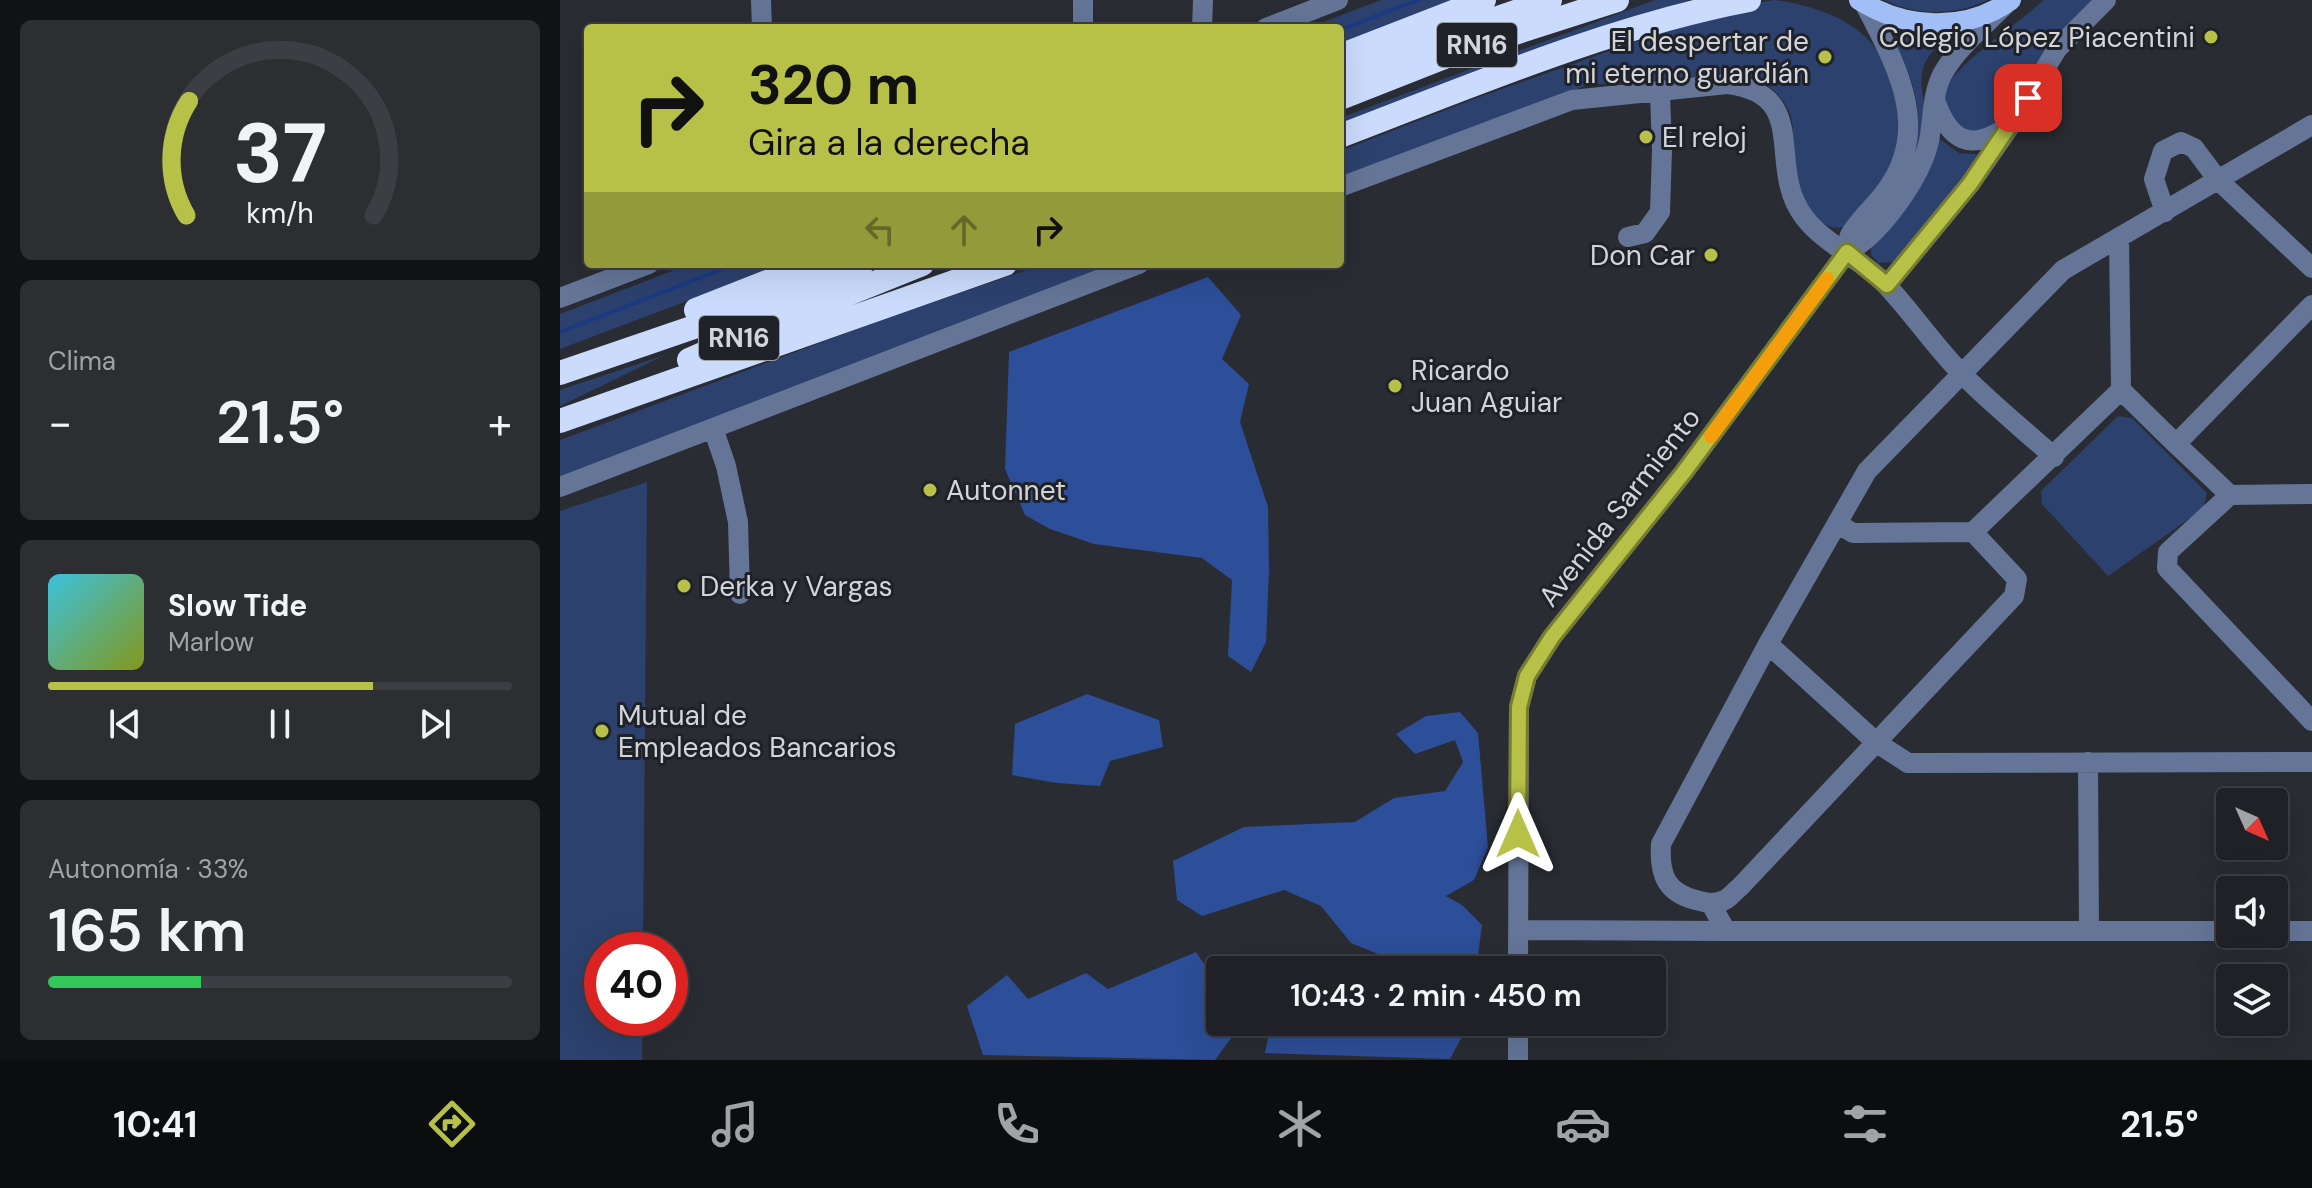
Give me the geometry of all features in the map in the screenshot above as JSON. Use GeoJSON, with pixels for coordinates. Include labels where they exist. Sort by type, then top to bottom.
{"type":"FeatureCollection","features":[{"type":"Feature","properties":{"kind":"highway"},"geometry":{"type":"LineString","coordinates":[[1344,54],[1484,0]]}},
{"type":"Feature","properties":{"kind":"highway","name":"RN16"},"geometry":{"type":"LineString","coordinates":[[1344,75],[1550,0]]}},
{"type":"Feature","properties":{"kind":"highway","name":"RN16"},"geometry":{"type":"LineString","coordinates":[[1344,96],[1462,50],[1617,0]]}},
{"type":"Feature","properties":{"kind":"highway"},"geometry":{"type":"LineString","coordinates":[[1344,134],[1483,81],[1643,26],[1749,0]]}},
{"type":"Feature","properties":{"kind":"highway"},"geometry":{"type":"LineString","coordinates":[[560,366],[803,268]]}},
{"type":"Feature","properties":{"kind":"highway","name":"RN16"},"geometry":{"type":"LineString","coordinates":[[560,373],[735,313],[852,268]]}},
{"type":"Feature","properties":{"kind":"highway","name":"RN16"},"geometry":{"type":"LineString","coordinates":[[560,420],[746,335],[912,268]]}},
{"type":"Feature","properties":{"kind":"highway"},"geometry":{"type":"LineString","coordinates":[[560,420],[994,268]]}},
{"type":"Feature","properties":{"kind":"main road"},"geometry":{"type":"LineString","coordinates":[[1862,2],[1886,15],[1910,22],[1935,24],[1960,22],[1984,15],[2009,2]]}},
{"type":"Feature","properties":{"kind":"street"},"geometry":{"type":"LineString","coordinates":[[761,0],[762,24]]}},
{"type":"Feature","properties":{"kind":"street"},"geometry":{"type":"LineString","coordinates":[[1083,0],[1083,24]]}},
{"type":"Feature","properties":{"kind":"street"},"geometry":{"type":"LineString","coordinates":[[1202,24],[1203,0]]}},
{"type":"Feature","properties":{"kind":"street"},"geometry":{"type":"LineString","coordinates":[[1276,24],[1338,0]]}},
{"type":"Feature","properties":{"kind":"street"},"geometry":{"type":"LineString","coordinates":[[1887,285],[1970,184],[2013,122],[2057,49],[2106,0]]}},
{"type":"Feature","properties":{"kind":"street","name":"Avenida Sarmiento"},"geometry":{"type":"LineString","coordinates":[[1518,956],[1519,707],[1527,676],[1552,637],[1684,472],[1847,252],[1849,236],[1888,188],[1899,169],[1908,137],[1909,114],[1899,73],[1862,2]]}},
{"type":"Feature","properties":{"kind":"street","name":"Avenida Sarmiento"},"geometry":{"type":"LineString","coordinates":[[1847,252],[1863,245],[1913,181],[1926,153],[1941,78],[1948,66],[2009,2]]}},
{"type":"Feature","properties":{"kind":"street"},"geometry":{"type":"LineString","coordinates":[[1344,186],[1572,100],[1742,85],[1770,100],[1781,120],[1787,178],[1793,199],[1803,217],[1887,285],[1963,375],[2054,457]]}},
{"type":"Feature","properties":{"kind":"street"},"geometry":{"type":"LineString","coordinates":[[1628,237],[1645,233],[1660,212],[1660,93]]}},
{"type":"Feature","properties":{"kind":"street"},"geometry":{"type":"LineString","coordinates":[[1935,100],[1946,125],[1955,135],[1967,141],[1993,136],[2013,122]]}},
{"type":"Feature","properties":{"kind":"street"},"geometry":{"type":"LineString","coordinates":[[1973,532],[2017,579],[2014,596],[1740,887],[1725,900],[1711,904],[1678,894],[1667,882],[1660,866],[1661,844],[1768,644],[1867,471],[2063,270],[2312,125]]}},
{"type":"Feature","properties":{"kind":"street"},"geometry":{"type":"LineString","coordinates":[[2165,212],[2154,179],[2163,151],[2181,142],[2194,148],[2218,180],[2312,268]]}},
{"type":"Feature","properties":{"kind":"street"},"geometry":{"type":"LineString","coordinates":[[2119,237],[2121,390],[2230,495]]}},
{"type":"Feature","properties":{"kind":"street"},"geometry":{"type":"LineString","coordinates":[[560,298],[639,268]]}},
{"type":"Feature","properties":{"kind":"street"},"geometry":{"type":"LineString","coordinates":[[560,487],[1129,268]]}},
{"type":"Feature","properties":{"kind":"street"},"geometry":{"type":"LineString","coordinates":[[2176,444],[2312,305]]}},
{"type":"Feature","properties":{"kind":"street"},"geometry":{"type":"LineString","coordinates":[[1838,524],[1853,533],[1973,532],[2121,390]]}},
{"type":"Feature","properties":{"kind":"street"},"geometry":{"type":"LineString","coordinates":[[713,428],[726,466],[738,522],[740,594]]}},
{"type":"Feature","properties":{"kind":"street"},"geometry":{"type":"LineString","coordinates":[[2312,494],[2230,495],[2168,552],[2167,568],[2312,721]]}},
{"type":"Feature","properties":{"kind":"street"},"geometry":{"type":"LineString","coordinates":[[1768,644],[1877,743],[1908,763],[2312,762]]}},
{"type":"Feature","properties":{"kind":"street"},"geometry":{"type":"LineString","coordinates":[[2088,762],[2089,931]]}},
{"type":"Feature","properties":{"kind":"street"},"geometry":{"type":"LineString","coordinates":[[1711,904],[1726,931]]}},
{"type":"Feature","properties":{"kind":"street"},"geometry":{"type":"LineString","coordinates":[[1518,930],[2216,931]]}},
{"type":"Feature","properties":{"kind":"street"},"geometry":{"type":"LineString","coordinates":[[2288,931],[2312,931]]}},
{"type":"Feature","properties":{"kind":"street"},"geometry":{"type":"LineString","coordinates":[[1518,1036],[1518,1060]]}},
{"type":"Feature","properties":{"kind":"shaded area"},"geometry":{"type":"Polygon","coordinates":[[[1381,0],[1462,0],[1344,45],[1344,24],[1318,24],[1381,0]]]}},
{"type":"Feature","properties":{"kind":"shaded area"},"geometry":{"type":"Polygon","coordinates":[[[1655,0],[1689,0],[1344,129],[1344,117],[1655,0]]]}},
{"type":"Feature","properties":{"kind":"shaded area"},"geometry":{"type":"Polygon","coordinates":[[[1774,0],[1819,10],[1860,32],[1880,55],[1899,113],[1899,143],[1891,166],[1878,188],[1847,226],[1828,226],[1812,213],[1800,190],[1789,111],[1769,87],[1740,74],[1588,85],[1344,177],[1344,149],[1474,99],[1731,8],[1774,0]]]}},
{"type":"Feature","properties":{"kind":"shaded area"},"geometry":{"type":"Polygon","coordinates":[[[1884,0],[1988,0],[1962,9],[1936,12],[1909,9],[1884,0]]]}},
{"type":"Feature","properties":{"kind":"shaded area"},"geometry":{"type":"Polygon","coordinates":[[[2043,0],[2094,0],[2007,116],[1986,130],[1962,132],[1942,98],[1947,86],[1970,60],[2043,0]]]}},
{"type":"Feature","properties":{"kind":"shaded area"},"geometry":{"type":"Polygon","coordinates":[[[1900,37],[1940,38],[1941,43],[1924,66],[1925,134],[1902,181],[1915,142],[1918,117],[1910,77],[1895,42],[1900,37]]]}},
{"type":"Feature","properties":{"kind":"shaded area"},"geometry":{"type":"Polygon","coordinates":[[[1937,137],[1959,153],[1983,155],[1895,262],[1879,263],[1871,255],[1871,244],[1914,197],[1933,156],[1937,137]]]}},
{"type":"Feature","properties":{"kind":"shaded area"},"geometry":{"type":"Polygon","coordinates":[[[680,268],[774,268],[560,349],[560,314],[680,268]]]}},
{"type":"Feature","properties":{"kind":"shaded area"},"geometry":{"type":"Polygon","coordinates":[[[1032,268],[1109,268],[560,479],[560,440],[873,323],[1032,268]]]}},
{"type":"Feature","properties":{"kind":"shaded area"},"geometry":{"type":"Polygon","coordinates":[[[1208,277],[1241,315],[1222,359],[1249,384],[1240,422],[1268,507],[1266,642],[1251,672],[1228,656],[1232,580],[1202,558],[1094,544],[1050,529],[1025,515],[1005,469],[1009,352],[1208,277]]]}},
{"type":"Feature","properties":{"kind":"shaded area"},"geometry":{"type":"Polygon","coordinates":[[[665,355],[560,406],[560,390],[665,355]]]}},
{"type":"Feature","properties":{"kind":"shaded area"},"geometry":{"type":"Polygon","coordinates":[[[2118,416],[2132,418],[2207,493],[2203,509],[2108,576],[2042,504],[2041,491],[2118,416]]]}},
{"type":"Feature","properties":{"kind":"shaded area","name":"Mutual de Empleados Bancarios"},"geometry":{"type":"Polygon","coordinates":[[[647,482],[643,932],[584,932],[584,1036],[643,1036],[642,1060],[560,1060],[560,511],[647,482]]]}},
{"type":"Feature","properties":{"kind":"shaded area"},"geometry":{"type":"Polygon","coordinates":[[[1087,694],[1159,720],[1163,747],[1110,761],[1100,786],[1056,783],[1012,775],[1015,724],[1087,694]]]}},
{"type":"Feature","properties":{"kind":"shaded area"},"geometry":{"type":"Polygon","coordinates":[[[1460,712],[1478,733],[1488,847],[1474,880],[1446,896],[1462,905],[1482,925],[1478,956],[1383,956],[1351,943],[1321,906],[1284,890],[1202,916],[1177,900],[1173,861],[1244,827],[1355,822],[1394,798],[1445,791],[1463,762],[1455,740],[1415,754],[1396,734],[1426,716],[1460,712]]]}},
{"type":"Feature","properties":{"kind":"shaded area"},"geometry":{"type":"Polygon","coordinates":[[[1196,952],[1206,967],[1206,1036],[1233,1036],[1215,1060],[983,1055],[967,1006],[1007,975],[1028,999],[1086,973],[1108,989],[1196,952]]]}},
{"type":"Feature","properties":{"kind":"shaded area"},"geometry":{"type":"Polygon","coordinates":[[[1268,1036],[1462,1036],[1450,1059],[1265,1053],[1268,1036]]]}},
{"type":"Feature","properties":{"kind":"waterway"},"geometry":{"type":"LineString","coordinates":[[1344,28],[1418,0]]}},
{"type":"Feature","properties":{"kind":"waterway"},"geometry":{"type":"LineString","coordinates":[[560,332],[726,268]]}},
{"type":"Feature","properties":{"kind":"slow traffic"},"geometry":{"type":"LineString","coordinates":[[1711,436],[1827,279]]}},
{"type":"Feature","properties":{"kind":"place","name":"Colegio López Piacentini"},"geometry":{"type":"Point","coordinates":[2211,37]}},
{"type":"Feature","properties":{"kind":"place","name":"El despertar de mi eterno guardián"},"geometry":{"type":"Point","coordinates":[1825,57]}},
{"type":"Feature","properties":{"kind":"place","name":"El reloj"},"geometry":{"type":"Point","coordinates":[1646,137]}},
{"type":"Feature","properties":{"kind":"place","name":"Don Car"},"geometry":{"type":"Point","coordinates":[1711,255]}},
{"type":"Feature","properties":{"kind":"place","name":"Ricardo Juan Aguiar"},"geometry":{"type":"Point","coordinates":[1395,386]}},
{"type":"Feature","properties":{"kind":"place","name":"Autonnet"},"geometry":{"type":"Point","coordinates":[930,490]}},
{"type":"Feature","properties":{"kind":"place","name":"Derka y Vargas"},"geometry":{"type":"Point","coordinates":[684,586]}},
{"type":"Feature","properties":{"kind":"place","name":"Mutual de Empleados Bancarios"},"geometry":{"type":"Point","coordinates":[602,731]}},
{"type":"Feature","properties":{"kind":"route"},"geometry":{"type":"LineString","coordinates":[[1518,834],[1519,707],[1527,676],[1552,637],[1684,472],[1847,252],[1887,285],[1970,184],[2028,98]]}}]}
